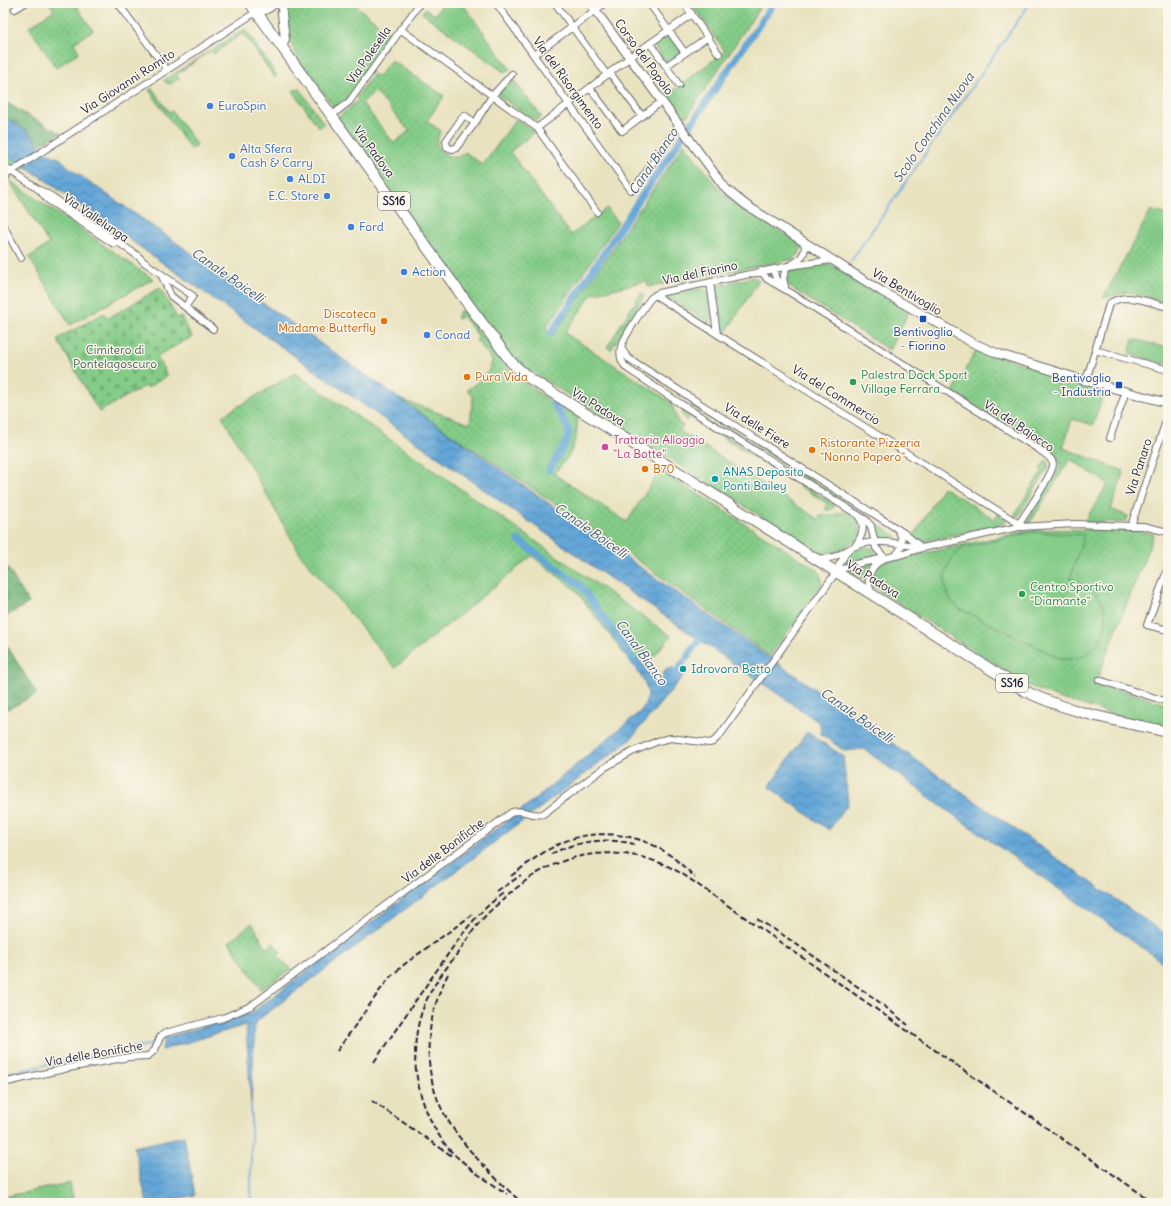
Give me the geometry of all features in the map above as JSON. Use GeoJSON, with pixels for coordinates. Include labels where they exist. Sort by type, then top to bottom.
{"type":"FeatureCollection","features":[{"type":"Feature","properties":{"kind":"main road","name":"Via Padova"},"geometry":{"type":"LineString","coordinates":[[250,3],[257,8],[282,48],[465,300],[520,372],[1034,696],[1080,712],[1168,732]]}},
{"type":"Feature","properties":{"kind":"street"},"geometry":{"type":"LineString","coordinates":[[15,10],[25,3]]}},
{"type":"Feature","properties":{"kind":"street"},"geometry":{"type":"LineString","coordinates":[[118,3],[167,70]]}},
{"type":"Feature","properties":{"kind":"street"},"geometry":{"type":"LineString","coordinates":[[257,8],[267,10],[276,3]]}},
{"type":"Feature","properties":{"kind":"street"},"geometry":{"type":"LineString","coordinates":[[282,48],[285,39],[282,14],[283,3]]}},
{"type":"Feature","properties":{"kind":"street","name":"Via Polesella"},"geometry":{"type":"LineString","coordinates":[[332,116],[349,102],[420,3]]}},
{"type":"Feature","properties":{"kind":"street","name":"Via del Risorgimento"},"geometry":{"type":"LineString","coordinates":[[496,3],[631,190],[633,190],[679,126]]}},
{"type":"Feature","properties":{"kind":"street"},"geometry":{"type":"LineString","coordinates":[[555,3],[608,74],[642,116]]}},
{"type":"Feature","properties":{"kind":"street","name":"Corso del Popolo"},"geometry":{"type":"LineString","coordinates":[[590,3],[679,126]]}},
{"type":"Feature","properties":{"kind":"street"},"geometry":{"type":"LineString","coordinates":[[534,55],[605,3]]}},
{"type":"Feature","properties":{"kind":"street"},"geometry":{"type":"LineString","coordinates":[[657,3],[650,5],[685,53]]}},
{"type":"Feature","properties":{"kind":"street"},"geometry":{"type":"LineString","coordinates":[[684,3],[719,54]]}},
{"type":"Feature","properties":{"kind":"street","name":"Via Giovanni Romito"},"geometry":{"type":"LineString","coordinates":[[12,171],[167,70],[257,8]]}},
{"type":"Feature","properties":{"kind":"street"},"geometry":{"type":"LineString","coordinates":[[537,128],[650,43],[692,14]]}},
{"type":"Feature","properties":{"kind":"street"},"geometry":{"type":"LineString","coordinates":[[400,29],[537,128],[597,212]]}},
{"type":"Feature","properties":{"kind":"street"},"geometry":{"type":"LineString","coordinates":[[666,66],[708,38]]}},
{"type":"Feature","properties":{"kind":"street"},"geometry":{"type":"LineString","coordinates":[[650,43],[679,85]]}},
{"type":"Feature","properties":{"kind":"street"},"geometry":{"type":"LineString","coordinates":[[475,123],[464,115],[447,139],[446,143],[448,147],[452,149],[456,148],[475,123],[492,96],[512,74]]}},
{"type":"Feature","properties":{"kind":"street"},"geometry":{"type":"LineString","coordinates":[[590,88],[622,130],[661,102]]}},
{"type":"Feature","properties":{"kind":"street","name":"Via Bentivoglio"},"geometry":{"type":"LineString","coordinates":[[679,126],[721,183],[732,195],[882,291],[973,343],[999,354],[1086,381],[1168,403]]}},
{"type":"Feature","properties":{"kind":"street","name":"Via Vallelunga"},"geometry":{"type":"LineString","coordinates":[[3,166],[51,196],[194,296],[186,307]]}},
{"type":"Feature","properties":{"kind":"street"},"geometry":{"type":"LineString","coordinates":[[3,177],[12,171]]}},
{"type":"Feature","properties":{"kind":"street"},"geometry":{"type":"LineString","coordinates":[[3,225],[21,258]]}},
{"type":"Feature","properties":{"kind":"street"},"geometry":{"type":"LineString","coordinates":[[804,242],[804,254]]}},
{"type":"Feature","properties":{"kind":"street","name":"Via del Fiorino"},"geometry":{"type":"LineString","coordinates":[[788,266],[796,262],[809,250],[816,250]]}},
{"type":"Feature","properties":{"kind":"street"},"geometry":{"type":"LineString","coordinates":[[811,263],[815,258],[816,250]]}},
{"type":"Feature","properties":{"kind":"street","name":"Via del Fiorino"},"geometry":{"type":"LineString","coordinates":[[620,348],[628,333],[649,302],[655,295],[666,290],[788,266],[834,261]]}},
{"type":"Feature","properties":{"kind":"street"},"geometry":{"type":"LineString","coordinates":[[785,288],[783,278],[788,266]]}},
{"type":"Feature","properties":{"kind":"street","name":"Via del Bajocco"},"geometry":{"type":"LineString","coordinates":[[773,269],[776,279],[791,293]]}},
{"type":"Feature","properties":{"kind":"street","name":"Via del Bajocco"},"geometry":{"type":"LineString","coordinates":[[761,271],[767,279],[1050,458],[1053,466],[1049,476],[1021,525]]}},
{"type":"Feature","properties":{"kind":"street"},"geometry":{"type":"LineString","coordinates":[[161,274],[171,296],[213,329]]}},
{"type":"Feature","properties":{"kind":"street"},"geometry":{"type":"LineString","coordinates":[[710,282],[716,334]]}},
{"type":"Feature","properties":{"kind":"street","name":"Via del Commercio"},"geometry":{"type":"LineString","coordinates":[[655,295],[1021,525]]}},
{"type":"Feature","properties":{"kind":"street"},"geometry":{"type":"LineString","coordinates":[[1086,381],[1108,306],[1112,302],[1134,298],[1168,308]]}},
{"type":"Feature","properties":{"kind":"street","name":"Via delle Fiere"},"geometry":{"type":"LineString","coordinates":[[620,348],[626,356],[896,527],[922,548]]}},
{"type":"Feature","properties":{"kind":"street","name":"Via delle Fiere"},"geometry":{"type":"LineString","coordinates":[[620,348],[621,360],[624,366],[681,404],[866,520],[871,526],[876,548],[885,558]]}},
{"type":"Feature","properties":{"kind":"street"},"geometry":{"type":"LineString","coordinates":[[1095,350],[1168,370]]}},
{"type":"Feature","properties":{"kind":"street"},"geometry":{"type":"LineString","coordinates":[[1110,438],[1126,391]]}},
{"type":"Feature","properties":{"kind":"street"},"geometry":{"type":"LineString","coordinates":[[681,404],[687,395]]}},
{"type":"Feature","properties":{"kind":"street","name":"Via Panaro"},"geometry":{"type":"LineString","coordinates":[[1131,526],[1168,415]]}},
{"type":"Feature","properties":{"kind":"street"},"geometry":{"type":"LineString","coordinates":[[814,557],[823,559],[833,558],[848,550],[860,540],[863,527],[861,519],[856,514]]}},
{"type":"Feature","properties":{"kind":"street"},"geometry":{"type":"LineString","coordinates":[[836,572],[852,565],[893,557],[922,548],[1021,525],[1076,524],[1131,526],[1153,528],[1168,532]]}},
{"type":"Feature","properties":{"kind":"street"},"geometry":{"type":"LineString","coordinates":[[893,557],[900,551],[902,544],[901,536],[896,527]]}},
{"type":"Feature","properties":{"kind":"street"},"geometry":{"type":"LineString","coordinates":[[854,546],[875,543],[902,544],[922,548]]}},
{"type":"Feature","properties":{"kind":"street","name":"Via delle Bonifiche"},"geometry":{"type":"LineString","coordinates":[[3,1083],[68,1068],[129,1057],[148,1056],[155,1050],[160,1037],[165,1033],[223,1018],[251,1006],[516,810],[539,815],[547,812],[589,778],[604,768],[632,752],[658,740],[671,738],[709,743],[714,742],[753,690],[836,572],[848,550]]}},
{"type":"Feature","properties":{"kind":"street"},"geometry":{"type":"LineString","coordinates":[[873,594],[868,585],[870,575],[877,562],[885,558]]}},
{"type":"Feature","properties":{"kind":"street"},"geometry":{"type":"LineString","coordinates":[[1168,568],[1147,625],[1168,630]]}},
{"type":"Feature","properties":{"kind":"street"},"geometry":{"type":"LineString","coordinates":[[1099,680],[1168,702]]}},
{"type":"Feature","properties":{"kind":"green space"},"geometry":{"type":"Polygon","coordinates":[[[49,3],[74,3],[93,30],[74,43],[79,52],[56,68],[29,27],[54,10],[49,3]]]}},
{"type":"Feature","properties":{"kind":"green space"},"geometry":{"type":"Polygon","coordinates":[[[286,3],[353,3],[393,36],[352,96],[337,107],[333,106],[313,80],[294,51],[286,27],[286,3]]]}},
{"type":"Feature","properties":{"kind":"green space"},"geometry":{"type":"Polygon","coordinates":[[[443,3],[462,3],[510,69],[504,72],[422,13],[425,9],[435,15],[443,3]]]}},
{"type":"Feature","properties":{"kind":"green space"},"geometry":{"type":"Polygon","coordinates":[[[691,3],[763,3],[683,122],[665,97],[725,51],[691,3]]]}},
{"type":"Feature","properties":{"kind":"green space"},"geometry":{"type":"Polygon","coordinates":[[[245,29],[277,76],[275,78],[243,33],[214,54],[211,50],[245,29]]]}},
{"type":"Feature","properties":{"kind":"green space"},"geometry":{"type":"Polygon","coordinates":[[[669,34],[682,53],[666,64],[654,45],[669,34]]]}},
{"type":"Feature","properties":{"kind":"green space"},"geometry":{"type":"Polygon","coordinates":[[[206,53],[176,75],[179,78],[171,84],[166,83],[164,80],[206,53]]]}},
{"type":"Feature","properties":{"kind":"green space"},"geometry":{"type":"Polygon","coordinates":[[[391,60],[444,96],[427,121],[441,131],[437,142],[441,151],[447,155],[457,157],[465,152],[483,165],[516,119],[535,132],[510,152],[571,235],[607,208],[618,222],[546,328],[553,336],[684,144],[725,196],[741,210],[799,242],[801,247],[800,251],[794,259],[648,287],[647,281],[592,294],[565,333],[671,402],[678,422],[683,426],[680,431],[818,519],[821,515],[831,516],[842,512],[854,517],[860,528],[859,536],[856,540],[834,553],[819,553],[513,360],[338,118],[358,100],[356,97],[373,74],[378,77],[391,60]],[[375,91],[362,103],[394,143],[409,131],[375,91]]]}},
{"type":"Feature","properties":{"kind":"green space"},"geometry":{"type":"Polygon","coordinates":[[[512,78],[542,117],[536,120],[533,119],[498,95],[507,82],[512,78]]]}},
{"type":"Feature","properties":{"kind":"green space"},"geometry":{"type":"Polygon","coordinates":[[[152,88],[169,112],[172,111],[197,145],[191,150],[149,90],[152,88]]]}},
{"type":"Feature","properties":{"kind":"green space"},"geometry":{"type":"Polygon","coordinates":[[[299,88],[324,124],[319,128],[293,91],[299,88]]]}},
{"type":"Feature","properties":{"kind":"green space"},"geometry":{"type":"Polygon","coordinates":[[[3,100],[25,114],[61,133],[38,146],[28,132],[3,116],[3,100]]]}},
{"type":"Feature","properties":{"kind":"green space"},"geometry":{"type":"Polygon","coordinates":[[[3,153],[26,167],[9,180],[3,176],[3,153]]]}},
{"type":"Feature","properties":{"kind":"green space"},"geometry":{"type":"Polygon","coordinates":[[[9,180],[153,279],[70,325],[29,257],[49,244],[9,180]]]}},
{"type":"Feature","properties":{"kind":"green space"},"geometry":{"type":"Polygon","coordinates":[[[1151,210],[1168,215],[1168,303],[1129,292],[1103,298],[1151,210]]]}},
{"type":"Feature","properties":{"kind":"green space"},"geometry":{"type":"Polygon","coordinates":[[[828,263],[909,312],[889,350],[790,287],[786,280],[788,273],[798,269],[828,263]]]}},
{"type":"Feature","properties":{"kind":"green space"},"geometry":{"type":"Polygon","coordinates":[[[754,277],[759,280],[725,334],[718,320],[715,290],[716,286],[754,277]]]}},
{"type":"Feature","properties":{"kind":"green space","name":"Cimitero di Pontelagoscuro"},"geometry":{"type":"Polygon","coordinates":[[[160,288],[177,318],[181,317],[192,337],[157,356],[167,376],[147,388],[145,386],[99,412],[57,339],[104,313],[108,318],[160,288]]]}},
{"type":"Feature","properties":{"kind":"green space"},"geometry":{"type":"Polygon","coordinates":[[[703,288],[708,291],[710,323],[668,297],[670,294],[703,288]]]}},
{"type":"Feature","properties":{"kind":"green space"},"geometry":{"type":"Polygon","coordinates":[[[641,293],[645,295],[611,350],[607,347],[641,293]]]}},
{"type":"Feature","properties":{"kind":"green space"},"geometry":{"type":"Polygon","coordinates":[[[460,311],[465,313],[514,375],[542,395],[578,416],[576,438],[570,454],[554,474],[627,522],[660,470],[818,570],[822,580],[821,586],[770,656],[614,543],[399,399],[470,424],[473,397],[467,390],[486,374],[492,361],[476,340],[479,337],[462,316],[458,319],[456,318],[460,311]]]}},
{"type":"Feature","properties":{"kind":"green space"},"geometry":{"type":"Polygon","coordinates":[[[1133,339],[1168,348],[1168,365],[1129,354],[1133,339]]]}},
{"type":"Feature","properties":{"kind":"green space"},"geometry":{"type":"Polygon","coordinates":[[[977,349],[1105,390],[1093,425],[1072,419],[1063,448],[1124,471],[1111,509],[1128,516],[1126,522],[1084,522],[1108,484],[1070,459],[1030,523],[1028,523],[1027,521],[1060,464],[1057,457],[953,392],[977,349]]]}},
{"type":"Feature","properties":{"kind":"green space"},"geometry":{"type":"Polygon","coordinates":[[[295,373],[671,636],[647,665],[641,657],[632,664],[575,589],[532,556],[395,668],[300,554],[222,416],[295,373]]]}},
{"type":"Feature","properties":{"kind":"green space"},"geometry":{"type":"Polygon","coordinates":[[[691,404],[870,517],[868,519],[690,406],[691,404]]]}},
{"type":"Feature","properties":{"kind":"green space"},"geometry":{"type":"Polygon","coordinates":[[[683,411],[689,413],[834,504],[834,507],[830,510],[825,510],[828,504],[689,416],[686,421],[682,414],[683,411]]]}},
{"type":"Feature","properties":{"kind":"green space"},"geometry":{"type":"Polygon","coordinates":[[[1046,460],[1048,463],[1048,468],[1019,515],[1015,518],[1013,517],[1042,471],[1040,469],[1046,460]]]}},
{"type":"Feature","properties":{"kind":"green space"},"geometry":{"type":"Polygon","coordinates":[[[943,487],[994,519],[998,514],[1005,519],[1006,522],[1004,524],[926,541],[913,537],[943,487]]]}},
{"type":"Feature","properties":{"kind":"green space"},"geometry":{"type":"Polygon","coordinates":[[[873,521],[897,537],[898,540],[876,540],[873,521]]]}},
{"type":"Feature","properties":{"kind":"green space"},"geometry":{"type":"Polygon","coordinates":[[[1127,529],[1154,534],[1096,682],[1168,705],[1168,726],[1116,715],[1055,697],[1025,684],[872,586],[872,575],[884,562],[1031,530],[1127,529]]]}},
{"type":"Feature","properties":{"kind":"green space","name":"Centro Sportivo \"Diamante\""},"geometry":{"type":"Polygon","coordinates":[[[1031,532],[1084,535],[1070,578],[1089,588],[1098,596],[1103,604],[1105,623],[1099,641],[1093,649],[1077,658],[1061,659],[960,609],[953,602],[945,586],[945,578],[950,561],[963,548],[1031,532]]]}},
{"type":"Feature","properties":{"kind":"green space"},"geometry":{"type":"Polygon","coordinates":[[[865,547],[873,548],[879,557],[844,563],[848,554],[854,550],[865,547]]]}},
{"type":"Feature","properties":{"kind":"green space"},"geometry":{"type":"Polygon","coordinates":[[[3,560],[29,603],[3,618],[3,560]]]}},
{"type":"Feature","properties":{"kind":"green space"},"geometry":{"type":"Polygon","coordinates":[[[873,562],[866,573],[866,581],[846,570],[873,562]]]}},
{"type":"Feature","properties":{"kind":"green space"},"geometry":{"type":"Polygon","coordinates":[[[3,639],[37,694],[3,712],[3,639]]]}},
{"type":"Feature","properties":{"kind":"green space"},"geometry":{"type":"Polygon","coordinates":[[[252,923],[267,949],[274,943],[281,953],[277,957],[292,969],[261,989],[229,942],[252,923]]]}},
{"type":"Feature","properties":{"kind":"green space"},"geometry":{"type":"Polygon","coordinates":[[[70,1183],[74,1203],[3,1203],[3,1197],[70,1183]]]}},
{"type":"Feature","properties":{"kind":"water"},"geometry":{"type":"Polygon","coordinates":[[[3,116],[27,131],[36,141],[38,146],[49,154],[61,159],[71,169],[1168,936],[1168,966],[941,806],[864,749],[844,751],[821,734],[820,723],[592,566],[28,168],[3,153],[3,116]]]}},
{"type":"Feature","properties":{"kind":"water"},"geometry":{"type":"Polygon","coordinates":[[[638,659],[647,668],[655,684],[657,684],[667,668],[670,670],[672,667],[684,675],[629,741],[255,1023],[251,1106],[246,1025],[162,1050],[164,1038],[251,1013],[525,807],[641,711],[646,702],[648,692],[645,683],[632,664],[638,659]]]}},
{"type":"Feature","properties":{"kind":"water"},"geometry":{"type":"Polygon","coordinates":[[[807,732],[843,756],[848,804],[829,830],[769,787],[807,732]]]}},
{"type":"Feature","properties":{"kind":"water"},"geometry":{"type":"Polygon","coordinates":[[[184,1136],[195,1195],[159,1203],[147,1203],[134,1147],[184,1136]]]}},
{"type":"Feature","properties":{"kind":"waterway","name":"Canal Bianco"},"geometry":{"type":"LineString","coordinates":[[551,333],[639,200],[774,3]]}},
{"type":"Feature","properties":{"kind":"waterway","name":"Scolo Conchina Nuova"},"geometry":{"type":"LineString","coordinates":[[851,261],[1030,3]]}},
{"type":"Feature","properties":{"kind":"waterway","name":"Canal Bianco"},"geometry":{"type":"LineString","coordinates":[[549,470],[564,446],[569,433],[566,424],[553,402]]}},
{"type":"Feature","properties":{"kind":"waterway","name":"Canal Bianco"},"geometry":{"type":"LineString","coordinates":[[518,540],[580,585],[640,669]]}},
{"type":"Feature","properties":{"kind":"waterway"},"geometry":{"type":"LineString","coordinates":[[687,657],[704,632]]}},
{"type":"Feature","properties":{"kind":"waterway"},"geometry":{"type":"LineString","coordinates":[[673,677],[683,663]]}},
{"type":"Feature","properties":{"kind":"waterway"},"geometry":{"type":"LineString","coordinates":[[3,1074],[116,1050],[155,1044]]}},
{"type":"Feature","properties":{"kind":"waterway"},"geometry":{"type":"LineString","coordinates":[[251,1104],[251,1203]]}},
{"type":"Feature","properties":{"kind":"railway"},"geometry":{"type":"LineString","coordinates":[[511,876],[541,854],[559,844],[583,836],[608,834],[634,838],[657,847],[672,857],[695,877]]}},
{"type":"Feature","properties":{"kind":"railway"},"geometry":{"type":"LineString","coordinates":[[551,854],[581,843],[613,841],[634,844]]}},
{"type":"Feature","properties":{"kind":"railway"},"geometry":{"type":"LineString","coordinates":[[473,1170],[448,1148],[428,1114],[421,1095],[415,1055],[416,1035],[428,997],[440,977],[479,923],[493,908],[515,889],[544,869],[551,866],[584,855],[601,853],[636,856],[652,860],[684,875],[1154,1203]]}},
{"type":"Feature","properties":{"kind":"railway"},"geometry":{"type":"LineString","coordinates":[[497,892],[521,875]]}},
{"type":"Feature","properties":{"kind":"railway"},"geometry":{"type":"LineString","coordinates":[[374,1062],[467,928],[484,909],[505,892]]}},
{"type":"Feature","properties":{"kind":"railway"},"geometry":{"type":"LineString","coordinates":[[337,1051],[391,976],[406,963],[472,915]]}},
{"type":"Feature","properties":{"kind":"railway"},"geometry":{"type":"LineString","coordinates":[[757,919],[783,935],[874,998],[908,1025]]}},
{"type":"Feature","properties":{"kind":"railway"},"geometry":{"type":"LineString","coordinates":[[448,974],[434,1010],[430,1029],[429,1048],[433,1086],[440,1104],[456,1133],[483,1165],[522,1203]]}},
{"type":"Feature","properties":{"kind":"railway"},"geometry":{"type":"LineString","coordinates":[[372,1101],[452,1156]]}},
{"type":"Feature","properties":{"kind":"railway"},"geometry":{"type":"LineString","coordinates":[[469,1168],[507,1194]]}},
{"type":"Feature","properties":{"kind":"place","name":"EuroSpin"},"geometry":{"type":"Point","coordinates":[210,106]}},
{"type":"Feature","properties":{"kind":"place","name":"Alta Sfera Cash & Carry"},"geometry":{"type":"Point","coordinates":[232,156]}},
{"type":"Feature","properties":{"kind":"place","name":"ALDI"},"geometry":{"type":"Point","coordinates":[290,179]}},
{"type":"Feature","properties":{"kind":"place","name":"E.C. Store"},"geometry":{"type":"Point","coordinates":[327,196]}},
{"type":"Feature","properties":{"kind":"place","name":"Ford"},"geometry":{"type":"Point","coordinates":[351,227]}},
{"type":"Feature","properties":{"kind":"place","name":"Action"},"geometry":{"type":"Point","coordinates":[404,272]}},
{"type":"Feature","properties":{"kind":"place","name":"Bentivoglio - Fiorino"},"geometry":{"type":"Point","coordinates":[923,319]}},
{"type":"Feature","properties":{"kind":"place","name":"Discoteca Madame Butterfly"},"geometry":{"type":"Point","coordinates":[384,321]}},
{"type":"Feature","properties":{"kind":"place","name":"Conad"},"geometry":{"type":"Point","coordinates":[427,335]}},
{"type":"Feature","properties":{"kind":"place","name":"Pura Vida"},"geometry":{"type":"Point","coordinates":[467,377]}},
{"type":"Feature","properties":{"kind":"place","name":"Palestra Dock Sport Village Ferrara"},"geometry":{"type":"Point","coordinates":[853,382]}},
{"type":"Feature","properties":{"kind":"place","name":"Bentivoglio - Industria"},"geometry":{"type":"Point","coordinates":[1119,385]}},
{"type":"Feature","properties":{"kind":"place","name":"Trattoria Alloggio \"La Botte\""},"geometry":{"type":"Point","coordinates":[605,447]}},
{"type":"Feature","properties":{"kind":"place","name":"Ristorante Pizzeria \"Nonno Papero\""},"geometry":{"type":"Point","coordinates":[812,450]}},
{"type":"Feature","properties":{"kind":"place","name":"B70"},"geometry":{"type":"Point","coordinates":[645,469]}},
{"type":"Feature","properties":{"kind":"place","name":"ANAS Deposito Ponti Bailey"},"geometry":{"type":"Point","coordinates":[715,479]}},
{"type":"Feature","properties":{"kind":"place","name":"Centro Sportivo \"Diamante\""},"geometry":{"type":"Point","coordinates":[1022,594]}},
{"type":"Feature","properties":{"kind":"place","name":"Idrovora Betto"},"geometry":{"type":"Point","coordinates":[683,669]}},
{"type":"Feature","properties":{"kind":"water label","name":"Canale Boicelli"},"geometry":{"type":"Point","coordinates":[228,275]}},
{"type":"Feature","properties":{"kind":"water label","name":"Canale Boicelli"},"geometry":{"type":"Point","coordinates":[591,530]}},
{"type":"Feature","properties":{"kind":"water label","name":"Canale Boicelli"},"geometry":{"type":"Point","coordinates":[857,715]}}]}
